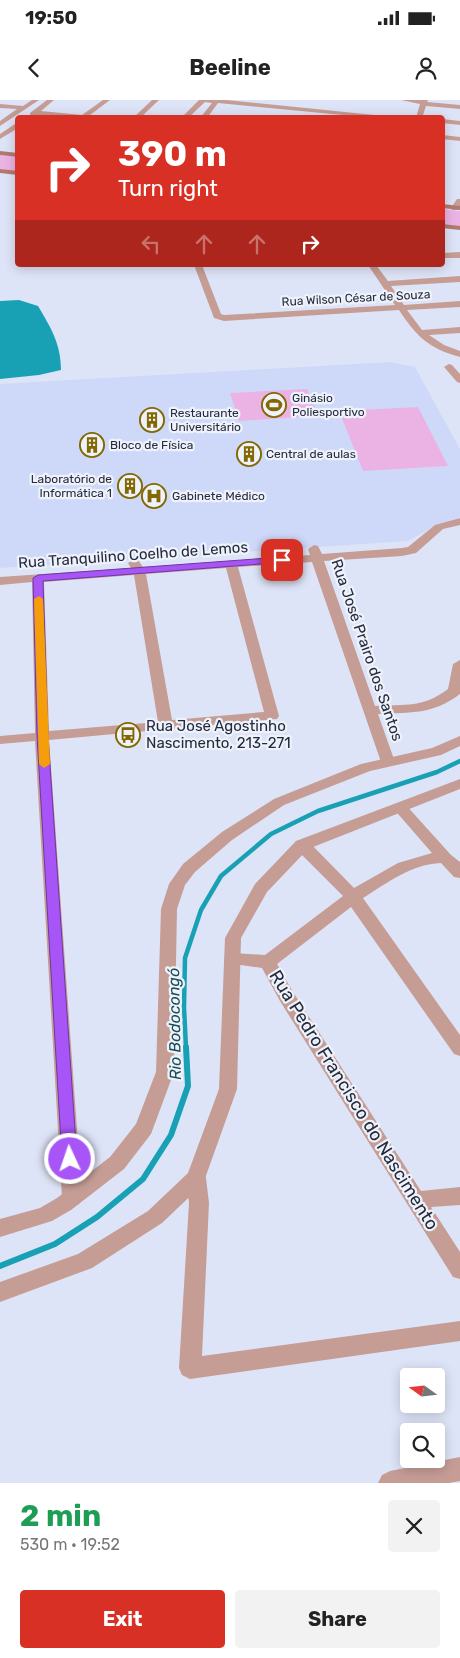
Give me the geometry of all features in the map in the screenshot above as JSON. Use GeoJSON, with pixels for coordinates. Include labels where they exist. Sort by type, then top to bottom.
{"type":"FeatureCollection","features":[{"type":"Feature","properties":{"kind":"main road"},"geometry":{"type":"LineString","coordinates":[[0,153],[15,155]]}},
{"type":"Feature","properties":{"kind":"main road"},"geometry":{"type":"LineString","coordinates":[[0,171],[15,173]]}},
{"type":"Feature","properties":{"kind":"main road"},"geometry":{"type":"LineString","coordinates":[[445,206],[458,206]]}},
{"type":"Feature","properties":{"kind":"main road"},"geometry":{"type":"LineString","coordinates":[[445,226],[460,228]]}},
{"type":"Feature","properties":{"kind":"street"},"geometry":{"type":"LineString","coordinates":[[0,124],[36,100]]}},
{"type":"Feature","properties":{"kind":"street"},"geometry":{"type":"LineString","coordinates":[[31,115],[51,100]]}},
{"type":"Feature","properties":{"kind":"street"},"geometry":{"type":"LineString","coordinates":[[86,115],[107,100]]}},
{"type":"Feature","properties":{"kind":"street"},"geometry":{"type":"LineString","coordinates":[[139,115],[156,100]]}},
{"type":"Feature","properties":{"kind":"street"},"geometry":{"type":"LineString","coordinates":[[187,115],[204,100],[366,115]]}},
{"type":"Feature","properties":{"kind":"street"},"geometry":{"type":"LineString","coordinates":[[263,106],[269,100]]}},
{"type":"Feature","properties":{"kind":"street"},"geometry":{"type":"LineString","coordinates":[[404,100],[460,107]]}},
{"type":"Feature","properties":{"kind":"street"},"geometry":{"type":"LineString","coordinates":[[205,115],[216,101]]}},
{"type":"Feature","properties":{"kind":"street"},"geometry":{"type":"LineString","coordinates":[[419,115],[424,102]]}},
{"type":"Feature","properties":{"kind":"street"},"geometry":{"type":"LineString","coordinates":[[0,108],[22,110]]}},
{"type":"Feature","properties":{"kind":"street"},"geometry":{"type":"LineString","coordinates":[[35,112],[64,115]]}},
{"type":"Feature","properties":{"kind":"street"},"geometry":{"type":"LineString","coordinates":[[445,121],[460,123]]}},
{"type":"Feature","properties":{"kind":"street"},"geometry":{"type":"LineString","coordinates":[[0,137],[15,126]]}},
{"type":"Feature","properties":{"kind":"street"},"geometry":{"type":"LineString","coordinates":[[445,138],[460,140]]}},
{"type":"Feature","properties":{"kind":"street"},"geometry":{"type":"LineString","coordinates":[[445,256],[460,255]]}},
{"type":"Feature","properties":{"kind":"street","name":"Rua Wilson César de Souza"},"geometry":{"type":"LineString","coordinates":[[199,267],[217,316],[224,318],[460,304]]}},
{"type":"Feature","properties":{"kind":"street"},"geometry":{"type":"LineString","coordinates":[[374,267],[413,307],[429,335],[447,351],[460,354]]}},
{"type":"Feature","properties":{"kind":"street"},"geometry":{"type":"LineString","coordinates":[[383,267],[402,308],[419,333],[429,335],[460,330]]}},
{"type":"Feature","properties":{"kind":"street"},"geometry":{"type":"LineString","coordinates":[[390,284],[460,279]]}},
{"type":"Feature","properties":{"kind":"street"},"geometry":{"type":"LineString","coordinates":[[449,367],[460,380]]}},
{"type":"Feature","properties":{"kind":"street","name":"Rua Tranquilino Coelho de Lemos"},"geometry":{"type":"LineString","coordinates":[[0,581],[136,566],[231,564],[316,553],[370,549],[402,552],[412,550],[439,527],[460,520]]}},
{"type":"Feature","properties":{"kind":"street"},"geometry":{"type":"LineString","coordinates":[[0,571],[136,566],[316,553]]}},
{"type":"Feature","properties":{"kind":"street","name":"Rua José Prairo dos Santos"},"geometry":{"type":"LineString","coordinates":[[316,553],[388,762]]}},
{"type":"Feature","properties":{"kind":"street"},"geometry":{"type":"LineString","coordinates":[[0,740],[272,716],[231,564]]}},
{"type":"Feature","properties":{"kind":"street"},"geometry":{"type":"LineString","coordinates":[[136,566],[166,725]]}},
{"type":"Feature","properties":{"kind":"street"},"geometry":{"type":"LineString","coordinates":[[38,578],[42,736],[72,1198]]}},
{"type":"Feature","properties":{"kind":"street"},"geometry":{"type":"LineString","coordinates":[[370,710],[427,707],[441,701],[455,691],[460,664]]}},
{"type":"Feature","properties":{"kind":"street"},"geometry":{"type":"LineString","coordinates":[[0,1228],[45,1215],[72,1198],[117,1163],[144,1128],[165,1072],[169,909],[177,884],[190,868],[226,836],[278,802],[366,767],[436,752],[460,740]]}},
{"type":"Feature","properties":{"kind":"street"},"geometry":{"type":"LineString","coordinates":[[0,1292],[85,1261],[155,1217],[196,1178],[228,1089],[233,938],[261,888],[302,845],[460,784]]}},
{"type":"Feature","properties":{"kind":"street"},"geometry":{"type":"LineString","coordinates":[[400,807],[460,873]]}},
{"type":"Feature","properties":{"kind":"street"},"geometry":{"type":"LineString","coordinates":[[302,845],[353,897],[460,1049]]}},
{"type":"Feature","properties":{"kind":"street","name":"Rua Pedro Francisco do Nascimento"},"geometry":{"type":"LineString","coordinates":[[446,858],[424,858],[353,897],[268,962],[286,996],[460,1270]]}},
{"type":"Feature","properties":{"kind":"street"},"geometry":{"type":"LineString","coordinates":[[233,959],[268,962]]}},
{"type":"Feature","properties":{"kind":"street"},"geometry":{"type":"LineString","coordinates":[[196,1178],[199,1202],[190,1368],[460,1331]]}},
{"type":"Feature","properties":{"kind":"street"},"geometry":{"type":"LineString","coordinates":[[417,1200],[460,1196]]}},
{"type":"Feature","properties":{"kind":"street"},"geometry":{"type":"LineString","coordinates":[[390,1483],[460,1469]]}},
{"type":"Feature","properties":{"kind":"shaded area"},"geometry":{"type":"Polygon","coordinates":[[[0,155],[15,157],[15,172],[0,170],[0,155]]]}},
{"type":"Feature","properties":{"kind":"shaded area"},"geometry":{"type":"Polygon","coordinates":[[[445,209],[460,211],[460,228],[445,226],[445,209]]]}},
{"type":"Feature","properties":{"kind":"shaded area"},"geometry":{"type":"Polygon","coordinates":[[[390,362],[415,367],[460,449],[460,517],[433,527],[408,541],[0,568],[0,384],[390,362]]]}},
{"type":"Feature","properties":{"kind":"shaded area","name":"Ginásio Poliesportivo"},"geometry":{"type":"Polygon","coordinates":[[[307,389],[319,416],[239,421],[230,393],[307,389]]]}},
{"type":"Feature","properties":{"kind":"shaded area"},"geometry":{"type":"Polygon","coordinates":[[[418,407],[448,466],[363,471],[339,411],[418,407]]]}},
{"type":"Feature","properties":{"kind":"water"},"geometry":{"type":"Polygon","coordinates":[[[19,300],[38,306],[57,344],[61,370],[39,375],[0,379],[0,301],[19,300]]]}},
{"type":"Feature","properties":{"kind":"waterway","name":"Rio Bodocongó"},"geometry":{"type":"LineString","coordinates":[[186,1048],[184,1007],[185,958],[201,910],[221,876],[271,834],[318,811],[437,772],[460,761]]}},
{"type":"Feature","properties":{"kind":"waterway","name":"Rio Bodocongó"},"geometry":{"type":"LineString","coordinates":[[0,1266],[55,1244],[97,1217],[143,1179],[171,1135],[188,1086],[186,1047]]}},
{"type":"Feature","properties":{"kind":"slow traffic"},"geometry":{"type":"LineString","coordinates":[[39,599],[44,764]]}},
{"type":"Feature","properties":{"kind":"place","name":"Ginásio Poliesportivo"},"geometry":{"type":"Point","coordinates":[274,405]}},
{"type":"Feature","properties":{"kind":"place","name":"Restaurante Universitário"},"geometry":{"type":"Point","coordinates":[152,420]}},
{"type":"Feature","properties":{"kind":"place","name":"Bloco de Física"},"geometry":{"type":"Point","coordinates":[92,445]}},
{"type":"Feature","properties":{"kind":"place","name":"Central de aulas"},"geometry":{"type":"Point","coordinates":[249,454]}},
{"type":"Feature","properties":{"kind":"place","name":"Laboratório de Informática 1"},"geometry":{"type":"Point","coordinates":[130,486]}},
{"type":"Feature","properties":{"kind":"place","name":"Gabinete Médico"},"geometry":{"type":"Point","coordinates":[154,496]}},
{"type":"Feature","properties":{"kind":"place","name":"Rua José Agostinho Nascimento, 213-271"},"geometry":{"type":"Point","coordinates":[128,735]}},
{"type":"Feature","properties":{"kind":"route"},"geometry":{"type":"LineString","coordinates":[[70,1159],[42,736],[38,578],[282,560]]}}]}
